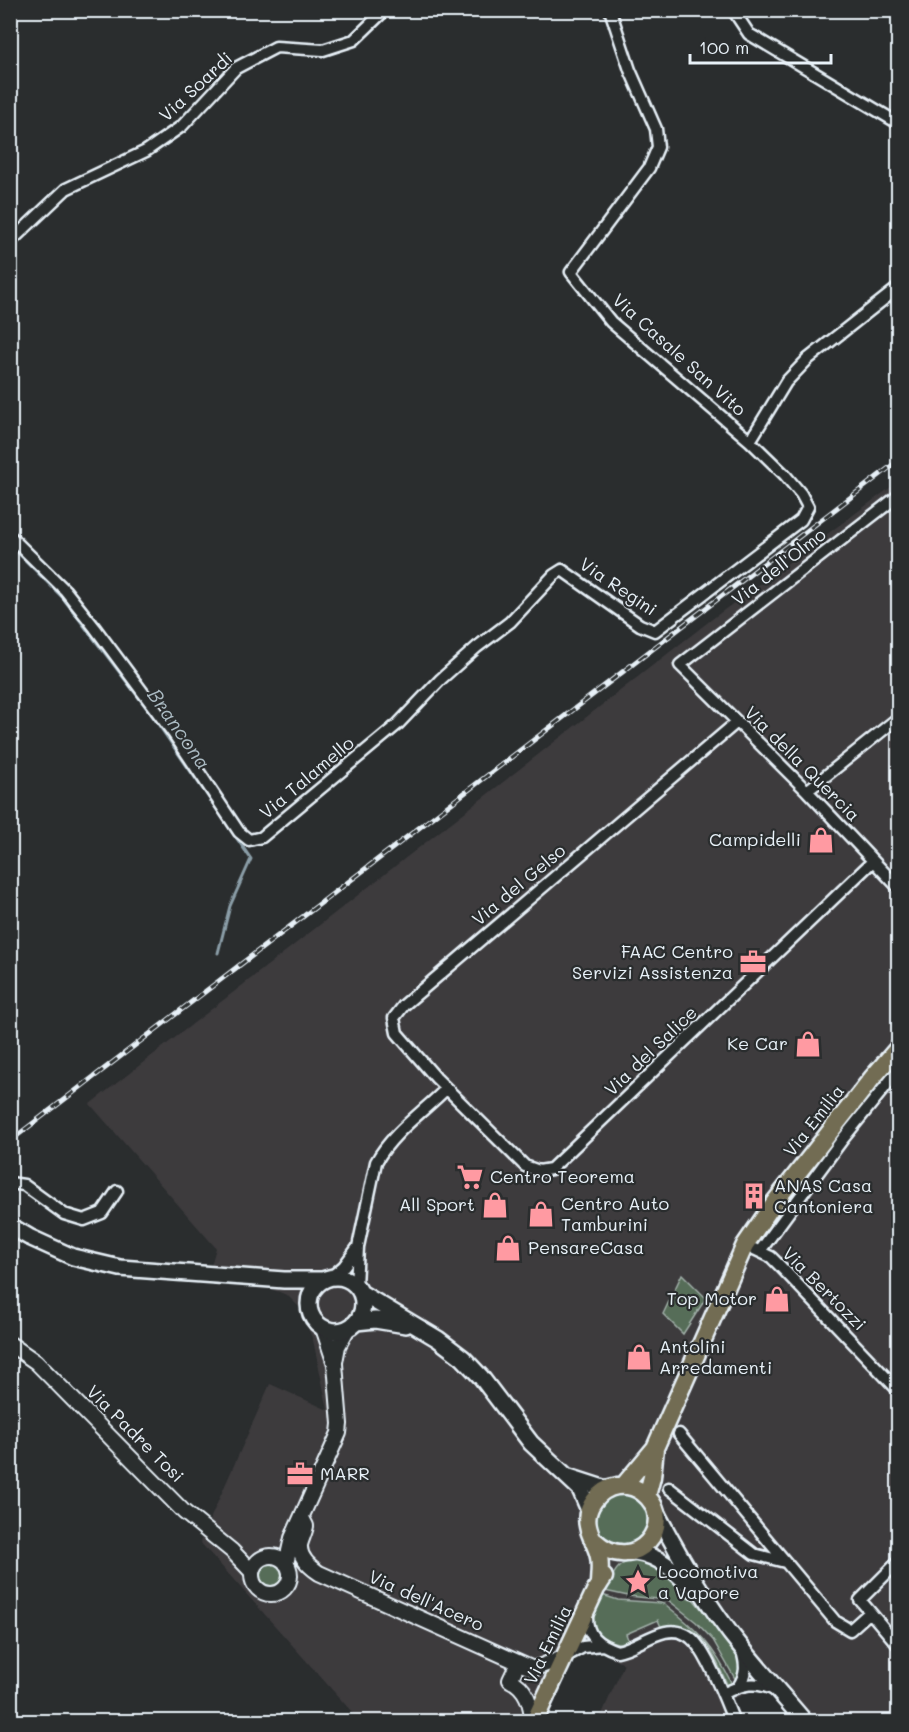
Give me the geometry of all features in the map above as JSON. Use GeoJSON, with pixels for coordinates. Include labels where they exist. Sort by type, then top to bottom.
{"type":"FeatureCollection","features":[{"type":"Feature","properties":{"kind":"main road","name":"Via Emilia"},"geometry":{"type":"LineString","coordinates":[[624,1485],[655,1448],[774,1203],[836,1135],[898,1048]]}},
{"type":"Feature","properties":{"kind":"main road"},"geometry":{"type":"LineString","coordinates":[[10,1226],[73,1257],[132,1269],[284,1280],[340,1277],[417,1328],[438,1339],[463,1358],[531,1443],[567,1476],[585,1497],[589,1510]]}},
{"type":"Feature","properties":{"kind":"main road"},"geometry":{"type":"LineString","coordinates":[[327,1279],[310,1294],[309,1303],[312,1317],[323,1328],[331,1330],[375,1320],[417,1328]]}},
{"type":"Feature","properties":{"kind":"main road"},"geometry":{"type":"LineString","coordinates":[[284,1280],[301,1292],[309,1303]]}},
{"type":"Feature","properties":{"kind":"main road"},"geometry":{"type":"LineString","coordinates":[[352,1325],[362,1308],[358,1290]]}},
{"type":"Feature","properties":{"kind":"main road","name":"Via Emilia"},"geometry":{"type":"LineString","coordinates":[[647,1496],[652,1477],[655,1448]]}},
{"type":"Feature","properties":{"kind":"main road"},"geometry":{"type":"LineString","coordinates":[[567,1476],[606,1489]]}},
{"type":"Feature","properties":{"kind":"main road"},"geometry":{"type":"LineString","coordinates":[[589,1510],[596,1498],[606,1489],[624,1485],[641,1491],[647,1496],[675,1549],[712,1607],[741,1647],[805,1722]]}},
{"type":"Feature","properties":{"kind":"main road","name":"Via Emilia"},"geometry":{"type":"LineString","coordinates":[[589,1510],[588,1526],[600,1559],[599,1585]]}},
{"type":"Feature","properties":{"kind":"main road","name":"Via Emilia"},"geometry":{"type":"LineString","coordinates":[[533,1722],[599,1585],[611,1566],[645,1545],[653,1536],[656,1512]]}},
{"type":"Feature","properties":{"kind":"main road"},"geometry":{"type":"LineString","coordinates":[[595,1541],[603,1549],[613,1553],[649,1554],[667,1564],[712,1607]]}},
{"type":"Feature","properties":{"kind":"street","name":"Via Soardi"},"geometry":{"type":"LineString","coordinates":[[10,242],[66,189],[146,152],[182,126],[236,68],[276,47],[323,50],[354,40],[386,10]]}},
{"type":"Feature","properties":{"kind":"street","name":"Via Casale San Vito"},"geometry":{"type":"LineString","coordinates":[[610,10],[630,70],[656,129],[658,147],[649,168],[571,272],[611,322],[750,441],[785,475],[801,494],[808,507],[801,520],[654,631]]}},
{"type":"Feature","properties":{"kind":"street"},"geometry":{"type":"LineString","coordinates":[[734,10],[749,34],[898,123]]}},
{"type":"Feature","properties":{"kind":"street"},"geometry":{"type":"LineString","coordinates":[[750,441],[786,382],[808,359],[898,288]]}},
{"type":"Feature","properties":{"kind":"street","name":"Via dell'Olmo"},"geometry":{"type":"LineString","coordinates":[[680,665],[898,496]]}},
{"type":"Feature","properties":{"kind":"street","name":"Via Talamello"},"geometry":{"type":"LineString","coordinates":[[10,536],[65,590],[173,733],[239,832],[249,840],[262,837],[398,724],[441,679],[510,622],[554,575],[562,570]]}},
{"type":"Feature","properties":{"kind":"street","name":"Via Regini"},"geometry":{"type":"LineString","coordinates":[[562,570],[640,625],[654,631]]}},
{"type":"Feature","properties":{"kind":"street","name":"Via della Quercia"},"geometry":{"type":"LineString","coordinates":[[680,665],[807,791],[898,887]]}},
{"type":"Feature","properties":{"kind":"street"},"geometry":{"type":"LineString","coordinates":[[807,791],[898,718]]}},
{"type":"Feature","properties":{"kind":"street","name":"Via del Gelso"},"geometry":{"type":"LineString","coordinates":[[446,1089],[397,1033],[394,1018],[404,1005],[737,722]]}},
{"type":"Feature","properties":{"kind":"street","name":"Via del Salice"},"geometry":{"type":"LineString","coordinates":[[446,1089],[525,1166],[539,1171],[551,1169],[873,861]]}},
{"type":"Feature","properties":{"kind":"street"},"geometry":{"type":"LineString","coordinates":[[836,1135],[898,1071]]}},
{"type":"Feature","properties":{"kind":"street"},"geometry":{"type":"LineString","coordinates":[[358,1290],[358,1247],[376,1162],[382,1152],[446,1089]]}},
{"type":"Feature","properties":{"kind":"street"},"geometry":{"type":"LineString","coordinates":[[10,1183],[24,1185],[64,1214],[84,1220],[102,1213],[117,1191]]}},
{"type":"Feature","properties":{"kind":"street"},"geometry":{"type":"LineString","coordinates":[[327,1279],[345,1266],[358,1247]]}},
{"type":"Feature","properties":{"kind":"street","name":"Via Bertozzi"},"geometry":{"type":"LineString","coordinates":[[753,1248],[771,1257],[898,1390]]}},
{"type":"Feature","properties":{"kind":"street"},"geometry":{"type":"LineString","coordinates":[[335,1364],[338,1346],[352,1325]]}},
{"type":"Feature","properties":{"kind":"street"},"geometry":{"type":"LineString","coordinates":[[288,1582],[287,1565],[292,1538],[339,1433],[335,1364],[323,1328]]}},
{"type":"Feature","properties":{"kind":"street","name":"Via Padre Tosi"},"geometry":{"type":"LineString","coordinates":[[10,1344],[36,1362],[184,1512],[232,1551],[252,1572],[253,1582],[263,1592],[277,1593],[288,1582]]}},
{"type":"Feature","properties":{"kind":"street"},"geometry":{"type":"LineString","coordinates":[[679,1434],[835,1621],[843,1628],[850,1630],[870,1612]]}},
{"type":"Feature","properties":{"kind":"street"},"geometry":{"type":"LineString","coordinates":[[669,1488],[754,1554],[786,1562]]}},
{"type":"Feature","properties":{"kind":"street"},"geometry":{"type":"LineString","coordinates":[[302,1518],[306,1526],[300,1545],[301,1553],[305,1561],[316,1571]]}},
{"type":"Feature","properties":{"kind":"street"},"geometry":{"type":"LineString","coordinates":[[252,1572],[256,1564],[292,1538]]}},
{"type":"Feature","properties":{"kind":"street","name":"Via Padre Tosi"},"geometry":{"type":"LineString","coordinates":[[232,1551],[251,1557],[268,1557],[287,1565]]}},
{"type":"Feature","properties":{"kind":"street"},"geometry":{"type":"LineString","coordinates":[[898,1562],[860,1600],[898,1645]]}},
{"type":"Feature","properties":{"kind":"street","name":"Via dell'Acero"},"geometry":{"type":"LineString","coordinates":[[287,1565],[316,1571],[533,1669],[563,1658]]}},
{"type":"Feature","properties":{"kind":"street"},"geometry":{"type":"LineString","coordinates":[[288,1582],[304,1573],[316,1571]]}},
{"type":"Feature","properties":{"kind":"street"},"geometry":{"type":"LineString","coordinates":[[587,1609],[586,1627],[591,1635],[602,1645],[617,1652],[664,1632],[684,1633],[693,1639],[723,1694],[734,1722]]}},
{"type":"Feature","properties":{"kind":"street"},"geometry":{"type":"LineString","coordinates":[[563,1658],[583,1647],[602,1645]]}},
{"type":"Feature","properties":{"kind":"street"},"geometry":{"type":"LineString","coordinates":[[738,1687],[746,1669],[741,1647]]}},
{"type":"Feature","properties":{"kind":"street"},"geometry":{"type":"LineString","coordinates":[[518,1662],[510,1680],[522,1688],[532,1712],[533,1722]]}},
{"type":"Feature","properties":{"kind":"street"},"geometry":{"type":"LineString","coordinates":[[723,1694],[738,1687],[756,1683],[780,1693]]}},
{"type":"Feature","properties":{"kind":"shaded area"},"geometry":{"type":"Polygon","coordinates":[[[898,482],[898,1721],[797,1721],[771,1693],[753,1691],[733,1699],[742,1721],[599,1721],[624,1664],[564,1632],[527,1721],[360,1721],[200,1542],[270,1384],[328,1410],[313,1340],[300,1308],[287,1295],[266,1287],[206,1283],[216,1248],[90,1104],[716,616],[898,482]]]}},
{"type":"Feature","properties":{"kind":"green space"},"geometry":{"type":"Polygon","coordinates":[[[682,1274],[706,1298],[683,1334],[663,1314],[682,1274]]]}},
{"type":"Feature","properties":{"kind":"green space"},"geometry":{"type":"Polygon","coordinates":[[[630,1492],[649,1509],[648,1534],[626,1548],[602,1539],[597,1526],[596,1512],[602,1501],[608,1497],[630,1492]]]}},
{"type":"Feature","properties":{"kind":"green space"},"geometry":{"type":"Polygon","coordinates":[[[641,1558],[650,1559],[687,1592],[715,1625],[744,1664],[737,1682],[713,1640],[696,1622],[668,1600],[605,1591],[618,1568],[626,1562],[641,1558]]]}},
{"type":"Feature","properties":{"kind":"green space"},"geometry":{"type":"Polygon","coordinates":[[[270,1563],[279,1566],[282,1575],[279,1584],[270,1587],[261,1584],[258,1575],[261,1566],[270,1563]]]}},
{"type":"Feature","properties":{"kind":"green space"},"geometry":{"type":"Polygon","coordinates":[[[602,1595],[618,1600],[666,1605],[705,1640],[732,1684],[728,1686],[705,1642],[687,1628],[661,1627],[658,1620],[626,1634],[629,1642],[614,1642],[599,1635],[594,1630],[592,1620],[602,1595]]]}},
{"type":"Feature","properties":{"kind":"waterway","name":"Brancona"},"geometry":{"type":"LineString","coordinates":[[10,545],[63,598],[149,711],[251,859],[230,906],[218,953]]}},
{"type":"Feature","properties":{"kind":"railway"},"geometry":{"type":"LineString","coordinates":[[10,1141],[898,461]]}},
{"type":"Feature","properties":{"kind":"place","name":"Campidelli"},"geometry":{"type":"Point","coordinates":[821,840]}},
{"type":"Feature","properties":{"kind":"place","name":"FAAC Centro Servizi Assistenza"},"geometry":{"type":"Point","coordinates":[753,962]}},
{"type":"Feature","properties":{"kind":"place","name":"Ke Car"},"geometry":{"type":"Point","coordinates":[808,1044]}},
{"type":"Feature","properties":{"kind":"place","name":"Centro Teorema"},"geometry":{"type":"Point","coordinates":[470,1177]}},
{"type":"Feature","properties":{"kind":"place","name":"ANAS Casa Cantoniera"},"geometry":{"type":"Point","coordinates":[754,1196]}},
{"type":"Feature","properties":{"kind":"place","name":"All Sport"},"geometry":{"type":"Point","coordinates":[495,1205]}},
{"type":"Feature","properties":{"kind":"place","name":"Centro Auto Tamburini"},"geometry":{"type":"Point","coordinates":[541,1214]}},
{"type":"Feature","properties":{"kind":"place","name":"PensareCasa"},"geometry":{"type":"Point","coordinates":[508,1248]}},
{"type":"Feature","properties":{"kind":"place","name":"Top Motor"},"geometry":{"type":"Point","coordinates":[777,1299]}},
{"type":"Feature","properties":{"kind":"place","name":"Antolini Arredamenti"},"geometry":{"type":"Point","coordinates":[639,1357]}},
{"type":"Feature","properties":{"kind":"place","name":"MARR"},"geometry":{"type":"Point","coordinates":[300,1474]}},
{"type":"Feature","properties":{"kind":"place","name":"Locomotiva a Vapore"},"geometry":{"type":"Point","coordinates":[638,1582]}}]}
